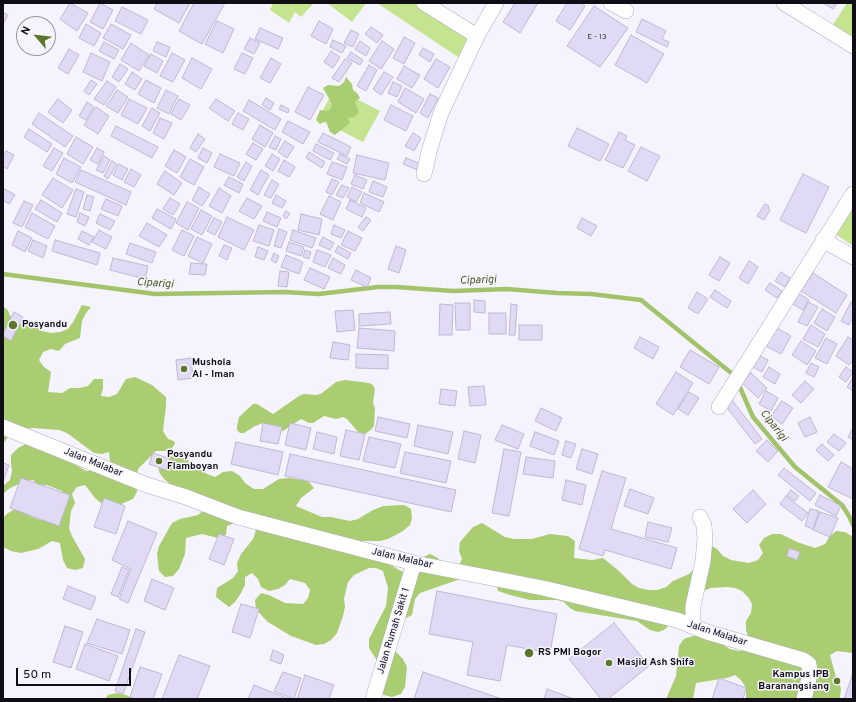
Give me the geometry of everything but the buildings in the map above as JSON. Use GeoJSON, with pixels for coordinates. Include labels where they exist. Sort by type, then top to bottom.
{"type":"FeatureCollection","features":[{"type":"Feature","properties":{"kind":"street"},"geometry":{"type":"LineString","coordinates":[[424,3],[476,36]]}},
{"type":"Feature","properties":{"kind":"street"},"geometry":{"type":"LineString","coordinates":[[424,174],[430,148],[441,113],[476,36],[496,3]]}},
{"type":"Feature","properties":{"kind":"street"},"geometry":{"type":"LineString","coordinates":[[611,3],[626,11]]}},
{"type":"Feature","properties":{"kind":"street"},"geometry":{"type":"LineString","coordinates":[[784,3],[819,23],[853,46]]}},
{"type":"Feature","properties":{"kind":"street"},"geometry":{"type":"LineString","coordinates":[[719,407],[853,194]]}},
{"type":"Feature","properties":{"kind":"street"},"geometry":{"type":"LineString","coordinates":[[823,240],[853,257]]}},
{"type":"Feature","properties":{"kind":"street","name":"Jalan Malabar"},"geometry":{"type":"LineString","coordinates":[[3,427],[147,485],[186,497],[238,517],[414,563],[543,588],[677,620],[707,632],[803,660],[809,664],[810,674],[804,699]]}},
{"type":"Feature","properties":{"kind":"street"},"geometry":{"type":"LineString","coordinates":[[693,626],[694,606],[704,561],[704,525],[700,517]]}},
{"type":"Feature","properties":{"kind":"street","name":"Jalan Rumah Sakit 1"},"geometry":{"type":"LineString","coordinates":[[373,699],[414,563]]}},
{"type":"Feature","properties":{"kind":"green space"},"geometry":{"type":"Polygon","coordinates":[[[273,3],[314,3],[301,17],[295,12],[289,23],[270,10],[273,3]]]}},
{"type":"Feature","properties":{"kind":"green space"},"geometry":{"type":"Polygon","coordinates":[[[327,3],[366,3],[352,22],[327,3]]]}},
{"type":"Feature","properties":{"kind":"green space"},"geometry":{"type":"Polygon","coordinates":[[[377,3],[435,3],[478,27],[461,59],[377,3]]]}},
{"type":"Feature","properties":{"kind":"green space"},"geometry":{"type":"Polygon","coordinates":[[[847,3],[853,3],[853,39],[832,26],[847,3]]]}},
{"type":"Feature","properties":{"kind":"green space"},"geometry":{"type":"Polygon","coordinates":[[[346,77],[352,84],[353,90],[360,98],[355,102],[359,113],[354,117],[348,118],[350,123],[335,135],[330,132],[326,121],[320,124],[316,120],[320,110],[330,110],[332,104],[323,88],[328,85],[339,86],[344,82],[346,77]]]}},
{"type":"Feature","properties":{"kind":"green space"},"geometry":{"type":"Polygon","coordinates":[[[335,88],[380,111],[363,142],[318,119],[335,88]]]}},
{"type":"Feature","properties":{"kind":"green space"},"geometry":{"type":"Polygon","coordinates":[[[853,202],[853,246],[831,231],[853,202]]]}},
{"type":"Feature","properties":{"kind":"green space"},"geometry":{"type":"Polygon","coordinates":[[[82,305],[91,307],[82,321],[80,338],[65,344],[59,351],[51,349],[43,352],[39,360],[44,367],[51,372],[48,392],[62,393],[70,388],[88,386],[94,379],[103,379],[101,396],[109,397],[117,394],[126,379],[135,377],[152,385],[166,397],[163,431],[168,439],[174,441],[175,444],[171,449],[156,451],[139,468],[136,475],[137,492],[133,499],[119,505],[110,505],[101,503],[85,485],[77,487],[72,494],[75,503],[71,511],[69,528],[85,559],[83,568],[75,570],[67,568],[63,560],[60,543],[52,541],[38,549],[21,553],[11,551],[3,547],[3,518],[8,513],[17,508],[32,517],[41,520],[50,519],[66,498],[62,491],[47,485],[39,486],[33,480],[26,481],[10,488],[4,493],[3,496],[3,486],[10,480],[12,471],[11,455],[18,448],[26,444],[36,446],[71,462],[86,471],[104,468],[110,461],[109,452],[102,454],[94,453],[67,433],[59,430],[33,428],[24,429],[8,437],[3,444],[3,307],[7,309],[15,326],[23,323],[32,323],[42,331],[51,333],[68,329],[82,305]]]}},
{"type":"Feature","properties":{"kind":"green space"},"geometry":{"type":"Polygon","coordinates":[[[345,380],[369,383],[373,385],[375,389],[373,403],[375,408],[374,425],[372,429],[365,434],[358,432],[347,419],[343,417],[336,419],[324,416],[313,423],[309,423],[301,419],[283,431],[263,423],[244,433],[240,433],[237,430],[239,417],[253,404],[257,404],[273,414],[299,396],[304,394],[317,395],[336,382],[345,380]]]}},
{"type":"Feature","properties":{"kind":"green space"},"geometry":{"type":"Polygon","coordinates":[[[165,457],[183,457],[207,474],[215,477],[223,472],[232,471],[254,489],[263,489],[279,479],[289,478],[308,481],[314,488],[301,498],[296,506],[322,517],[331,517],[350,521],[358,519],[383,506],[404,505],[411,509],[412,518],[410,525],[403,531],[388,539],[380,541],[364,541],[355,543],[399,570],[411,575],[421,558],[430,554],[438,558],[442,566],[458,567],[462,559],[459,551],[460,542],[473,527],[482,523],[505,537],[514,539],[532,539],[550,534],[568,536],[575,541],[574,558],[592,560],[603,558],[632,584],[639,588],[648,590],[657,590],[666,587],[673,581],[689,574],[696,567],[710,545],[717,549],[723,556],[731,560],[749,563],[758,560],[763,553],[759,545],[764,538],[772,534],[781,534],[797,542],[815,548],[825,544],[829,537],[836,531],[845,532],[853,537],[853,653],[837,651],[830,655],[837,681],[841,688],[840,698],[746,699],[746,688],[741,680],[735,675],[727,678],[696,683],[693,699],[666,699],[676,676],[679,646],[686,638],[693,636],[718,637],[722,644],[730,649],[739,651],[748,648],[749,639],[746,630],[746,621],[751,613],[752,604],[742,591],[735,588],[711,588],[703,591],[691,613],[674,617],[664,630],[658,632],[650,630],[637,621],[575,611],[564,602],[557,600],[530,600],[510,595],[498,591],[495,578],[466,577],[420,593],[415,599],[412,615],[397,623],[389,645],[403,659],[407,667],[405,687],[401,694],[392,697],[384,695],[378,689],[378,662],[369,648],[369,639],[386,606],[388,588],[383,571],[376,568],[369,568],[354,575],[348,582],[344,599],[345,607],[337,633],[331,640],[324,644],[316,645],[291,636],[268,622],[256,609],[255,600],[261,593],[269,595],[285,603],[303,604],[308,598],[310,590],[305,583],[290,579],[285,585],[278,589],[269,591],[261,587],[258,579],[252,573],[245,577],[245,585],[241,593],[235,602],[229,607],[216,597],[217,588],[233,578],[238,571],[237,563],[241,554],[253,539],[256,530],[253,524],[235,523],[227,526],[226,535],[218,538],[202,534],[186,538],[185,554],[179,569],[173,576],[165,577],[159,571],[157,554],[159,546],[172,523],[180,519],[198,515],[206,508],[170,484],[159,472],[158,463],[165,457]]]}},
{"type":"Feature","properties":{"kind":"green space"},"geometry":{"type":"Polygon","coordinates":[[[117,693],[135,699],[105,699],[108,695],[117,693]]]}},
{"type":"Feature","properties":{"kind":"waterway","name":"Ciparigi"},"geometry":{"type":"LineString","coordinates":[[3,274],[155,294],[284,292],[319,294],[378,287],[396,287],[453,291],[506,289],[591,294],[641,300],[735,376]]}},
{"type":"Feature","properties":{"kind":"waterway","name":"Ciparigi"},"geometry":{"type":"LineString","coordinates":[[738,383],[753,417],[795,467],[842,505],[853,525]]}},
{"type":"Feature","properties":{"kind":"place","name":"Posyandu"},"geometry":{"type":"Point","coordinates":[13,325]}},
{"type":"Feature","properties":{"kind":"place","name":"Mushola Al - Iman"},"geometry":{"type":"Point","coordinates":[184,369]}},
{"type":"Feature","properties":{"kind":"place","name":"Posyandu Flamboyan"},"geometry":{"type":"Point","coordinates":[159,461]}},
{"type":"Feature","properties":{"kind":"place","name":"RS PMI Bogor"},"geometry":{"type":"Point","coordinates":[529,653]}},
{"type":"Feature","properties":{"kind":"place","name":"Masjid Ash Shifa"},"geometry":{"type":"Point","coordinates":[609,663]}},
{"type":"Feature","properties":{"kind":"place","name":"Kampus IPB Baranangsiang"},"geometry":{"type":"Point","coordinates":[837,681]}}]}
